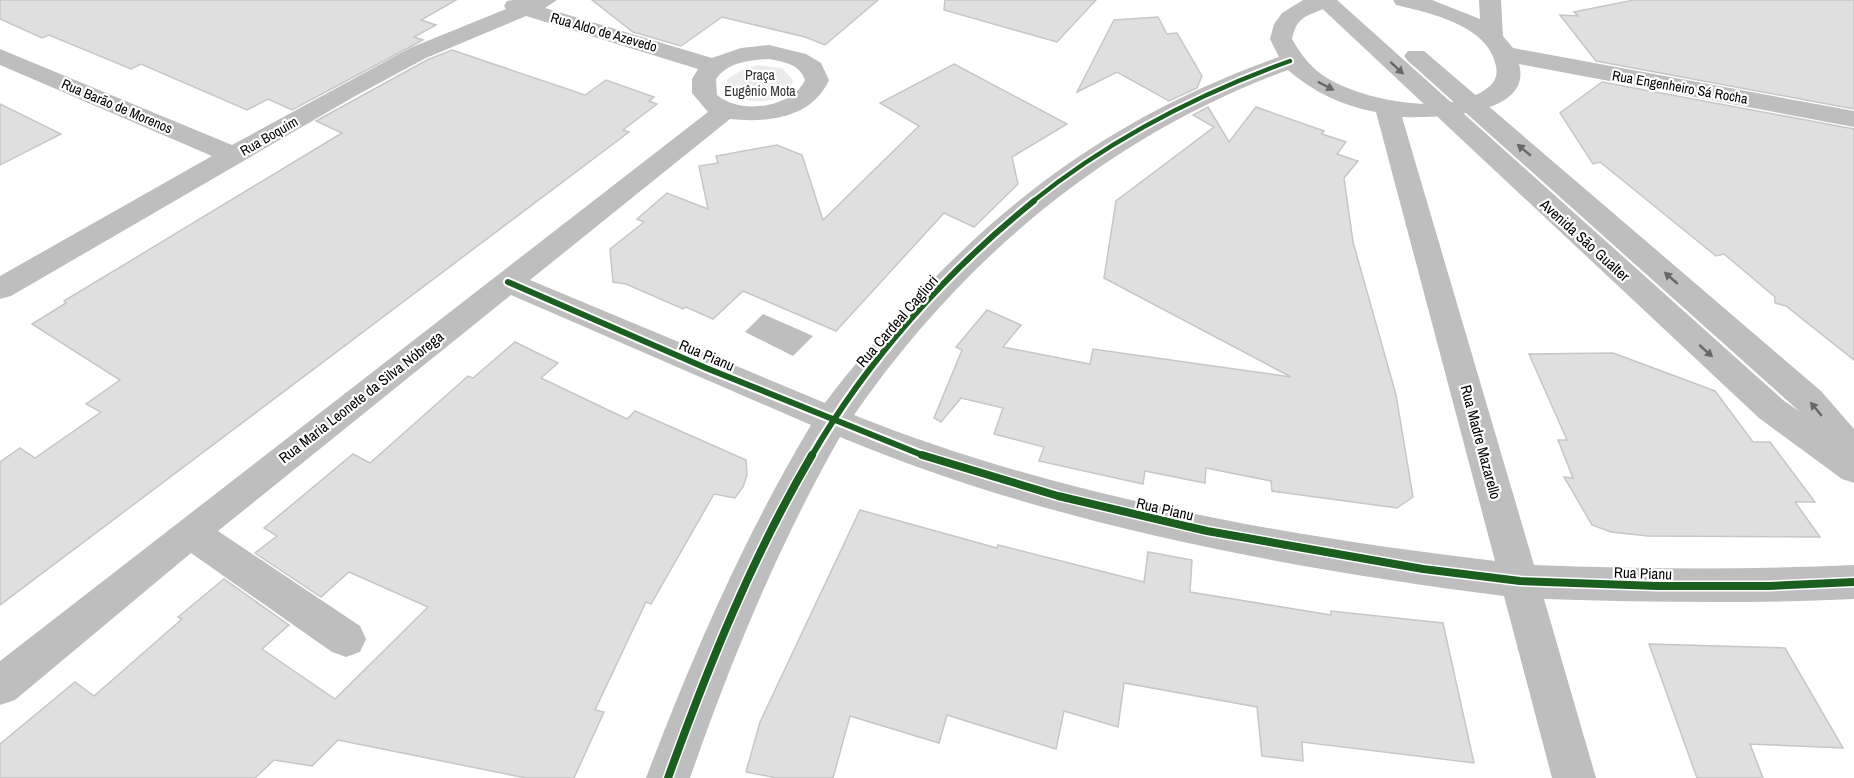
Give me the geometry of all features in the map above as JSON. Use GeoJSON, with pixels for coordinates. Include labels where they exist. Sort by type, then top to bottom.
{"type":"FeatureCollection","features":[{"type":"Feature","properties":{"kind":"street","name":"Rua Aldo de Azevedo"},"geometry":{"type":"LineString","coordinates":[[494,0],[536,5],[715,66]]}},
{"type":"Feature","properties":{"kind":"street"},"geometry":{"type":"LineString","coordinates":[[1323,0],[1308,5],[1286,20],[1281,39],[1290,60],[1300,70],[1329,88],[1387,107],[1442,110],[1472,105],[1486,99],[1505,84],[1509,74],[1499,46],[1490,0]]}},
{"type":"Feature","properties":{"kind":"street","name":"Avenida São Gualter"},"geometry":{"type":"LineString","coordinates":[[1323,0],[1771,409],[1854,469]]}},
{"type":"Feature","properties":{"kind":"street","name":"Avenida São Gualter"},"geometry":{"type":"LineString","coordinates":[[1351,0],[1809,400],[1854,453]]}},
{"type":"Feature","properties":{"kind":"street"},"geometry":{"type":"LineString","coordinates":[[1404,0],[1437,8],[1467,21],[1499,46]]}},
{"type":"Feature","properties":{"kind":"street"},"geometry":{"type":"LineString","coordinates":[[1437,8],[1473,0]]}},
{"type":"Feature","properties":{"kind":"street","name":"Rua Boquim"},"geometry":{"type":"LineString","coordinates":[[0,289],[348,90],[418,53],[536,5]]}},
{"type":"Feature","properties":{"kind":"street","name":"Rua Engenheiro Sá Rocha"},"geometry":{"type":"LineString","coordinates":[[1499,46],[1854,119]]}},
{"type":"Feature","properties":{"kind":"street"},"geometry":{"type":"LineString","coordinates":[[749,53],[788,54],[803,60],[814,69],[817,80],[814,91],[803,101],[787,109],[745,114],[725,111],[711,104],[703,95],[701,85],[705,75],[715,66],[730,58],[749,53]]}},
{"type":"Feature","properties":{"kind":"street","name":"Rua Barão de Morenos"},"geometry":{"type":"LineString","coordinates":[[0,56],[234,156]]}},
{"type":"Feature","properties":{"kind":"street","name":"Rua Cardeal Cagliori"},"geometry":{"type":"LineString","coordinates":[[668,778],[713,662],[778,516],[832,421],[859,382],[965,262],[1017,214],[1083,166],[1154,121],[1240,77],[1290,60]]}},
{"type":"Feature","properties":{"kind":"street","name":"Rua Madre Mazarello"},"geometry":{"type":"LineString","coordinates":[[1387,107],[1574,778]]}},
{"type":"Feature","properties":{"kind":"street","name":"Rua Maria Leonete da Silva Nóbrega"},"geometry":{"type":"LineString","coordinates":[[0,686],[190,532],[725,111]]}},
{"type":"Feature","properties":{"kind":"street","name":"Rua Pianu"},"geometry":{"type":"LineString","coordinates":[[508,282],[832,421],[972,473],[1184,526],[1423,569],[1520,581],[1657,586],[1769,586],[1854,582]]}},
{"type":"Feature","properties":{"kind":"street"},"geometry":{"type":"LineString","coordinates":[[190,532],[346,639]]}},
{"type":"Feature","properties":{"kind":"green space","name":"Praça Eugênio Mota"},"geometry":{"type":"Polygon","coordinates":[[[758,65],[782,68],[793,80],[789,89],[782,95],[761,101],[750,101],[732,93],[726,85],[728,78],[746,68],[758,65]]]}},
{"type":"Feature","properties":{"kind":"shaded area"},"geometry":{"type":"Polygon","coordinates":[[[763,314],[813,336],[793,356],[745,332],[763,314]]]}},
{"type":"Feature","properties":{"kind":"building"},"geometry":{"type":"Polygon","coordinates":[[[0,0],[456,0],[421,20],[436,25],[414,37],[423,40],[292,110],[268,99],[247,110],[141,64],[131,69],[49,35],[42,38],[0,19],[0,0]]]}},
{"type":"Feature","properties":{"kind":"building"},"geometry":{"type":"Polygon","coordinates":[[[592,0],[878,0],[825,45],[805,37],[722,17],[681,46],[633,32],[592,0]]]}},
{"type":"Feature","properties":{"kind":"building"},"geometry":{"type":"Polygon","coordinates":[[[945,0],[1096,0],[1057,42],[944,10],[945,0]]]}},
{"type":"Feature","properties":{"kind":"building"},"geometry":{"type":"Polygon","coordinates":[[[1634,0],[1854,0],[1854,109],[1596,61],[1560,15],[1578,16],[1574,12],[1634,0]]]}},
{"type":"Feature","properties":{"kind":"building"},"geometry":{"type":"Polygon","coordinates":[[[1158,17],[1167,34],[1177,33],[1202,76],[1197,88],[1169,101],[1117,72],[1077,92],[1114,20],[1158,17]]]}},
{"type":"Feature","properties":{"kind":"building"},"geometry":{"type":"Polygon","coordinates":[[[452,50],[585,95],[606,80],[654,97],[649,101],[657,104],[623,130],[629,132],[0,605],[0,462],[20,448],[35,458],[101,412],[86,404],[120,380],[32,324],[66,303],[64,301],[342,133],[316,121],[427,60],[452,50]]]}},
{"type":"Feature","properties":{"kind":"building"},"geometry":{"type":"Polygon","coordinates":[[[954,64],[1067,124],[1012,157],[1018,184],[974,227],[944,213],[836,331],[743,291],[713,319],[686,307],[683,309],[626,284],[613,282],[610,249],[644,222],[637,219],[667,193],[708,209],[699,166],[718,163],[716,156],[777,145],[802,155],[823,220],[919,126],[880,103],[954,64]]]}},
{"type":"Feature","properties":{"kind":"building"},"geometry":{"type":"Polygon","coordinates":[[[1602,82],[1854,129],[1854,360],[1786,306],[1775,303],[1775,297],[1724,254],[1716,256],[1600,162],[1593,164],[1560,113],[1602,82]]]}},
{"type":"Feature","properties":{"kind":"building"},"geometry":{"type":"Polygon","coordinates":[[[0,104],[61,134],[0,165],[0,104]]]}},
{"type":"Feature","properties":{"kind":"building"},"geometry":{"type":"Polygon","coordinates":[[[1208,107],[1229,142],[1256,107],[1324,131],[1322,134],[1346,142],[1337,154],[1358,161],[1344,178],[1353,242],[1396,395],[1413,497],[1397,508],[1272,491],[1271,481],[1206,468],[1205,483],[1145,471],[1143,484],[1039,461],[1044,447],[994,434],[1003,408],[961,398],[941,422],[934,418],[962,350],[956,347],[987,310],[1021,325],[1003,347],[1090,364],[1093,349],[1291,377],[1104,278],[1116,201],[1214,127],[1193,115],[1208,107]]]}},
{"type":"Feature","properties":{"kind":"building"},"geometry":{"type":"Polygon","coordinates":[[[515,342],[558,363],[541,378],[627,419],[635,411],[746,460],[747,475],[743,487],[735,498],[714,494],[651,604],[646,602],[595,710],[604,712],[574,778],[526,778],[338,740],[312,766],[274,760],[255,778],[0,778],[0,744],[75,682],[94,696],[182,619],[178,617],[224,579],[289,625],[262,649],[335,699],[428,607],[349,572],[321,597],[255,553],[277,536],[264,528],[353,454],[370,463],[468,376],[473,378],[515,342]]]}},
{"type":"Feature","properties":{"kind":"building"},"geometry":{"type":"Polygon","coordinates":[[[1613,353],[1715,391],[1753,442],[1770,442],[1815,502],[1795,502],[1820,537],[1648,536],[1611,532],[1592,525],[1564,477],[1573,478],[1558,440],[1567,440],[1529,354],[1613,353]]]}},
{"type":"Feature","properties":{"kind":"building"},"geometry":{"type":"Polygon","coordinates":[[[860,510],[997,548],[998,545],[1144,582],[1148,552],[1192,560],[1190,592],[1331,615],[1331,611],[1443,623],[1474,763],[1302,742],[1303,761],[1262,756],[1257,707],[1124,683],[1118,727],[1064,711],[1056,749],[947,715],[939,743],[850,716],[833,778],[777,778],[746,772],[760,722],[860,510]]]}},
{"type":"Feature","properties":{"kind":"building"},"geometry":{"type":"Polygon","coordinates":[[[1649,644],[1785,648],[1843,748],[1750,744],[1763,778],[1697,778],[1649,644]]]}},
{"type":"Feature","properties":{"kind":"cycle path"},"geometry":{"type":"LineString","coordinates":[[668,778],[702,687],[740,596],[784,507],[839,410],[864,376],[901,333],[928,302],[1000,230],[1044,192],[1076,169],[1182,106],[1290,61]]}},
{"type":"Feature","properties":{"kind":"cycle path"},"geometry":{"type":"LineString","coordinates":[[508,282],[706,368],[905,450],[1058,496],[1207,531],[1423,569],[1520,581],[1657,586],[1769,586],[1854,582]]}}]}
